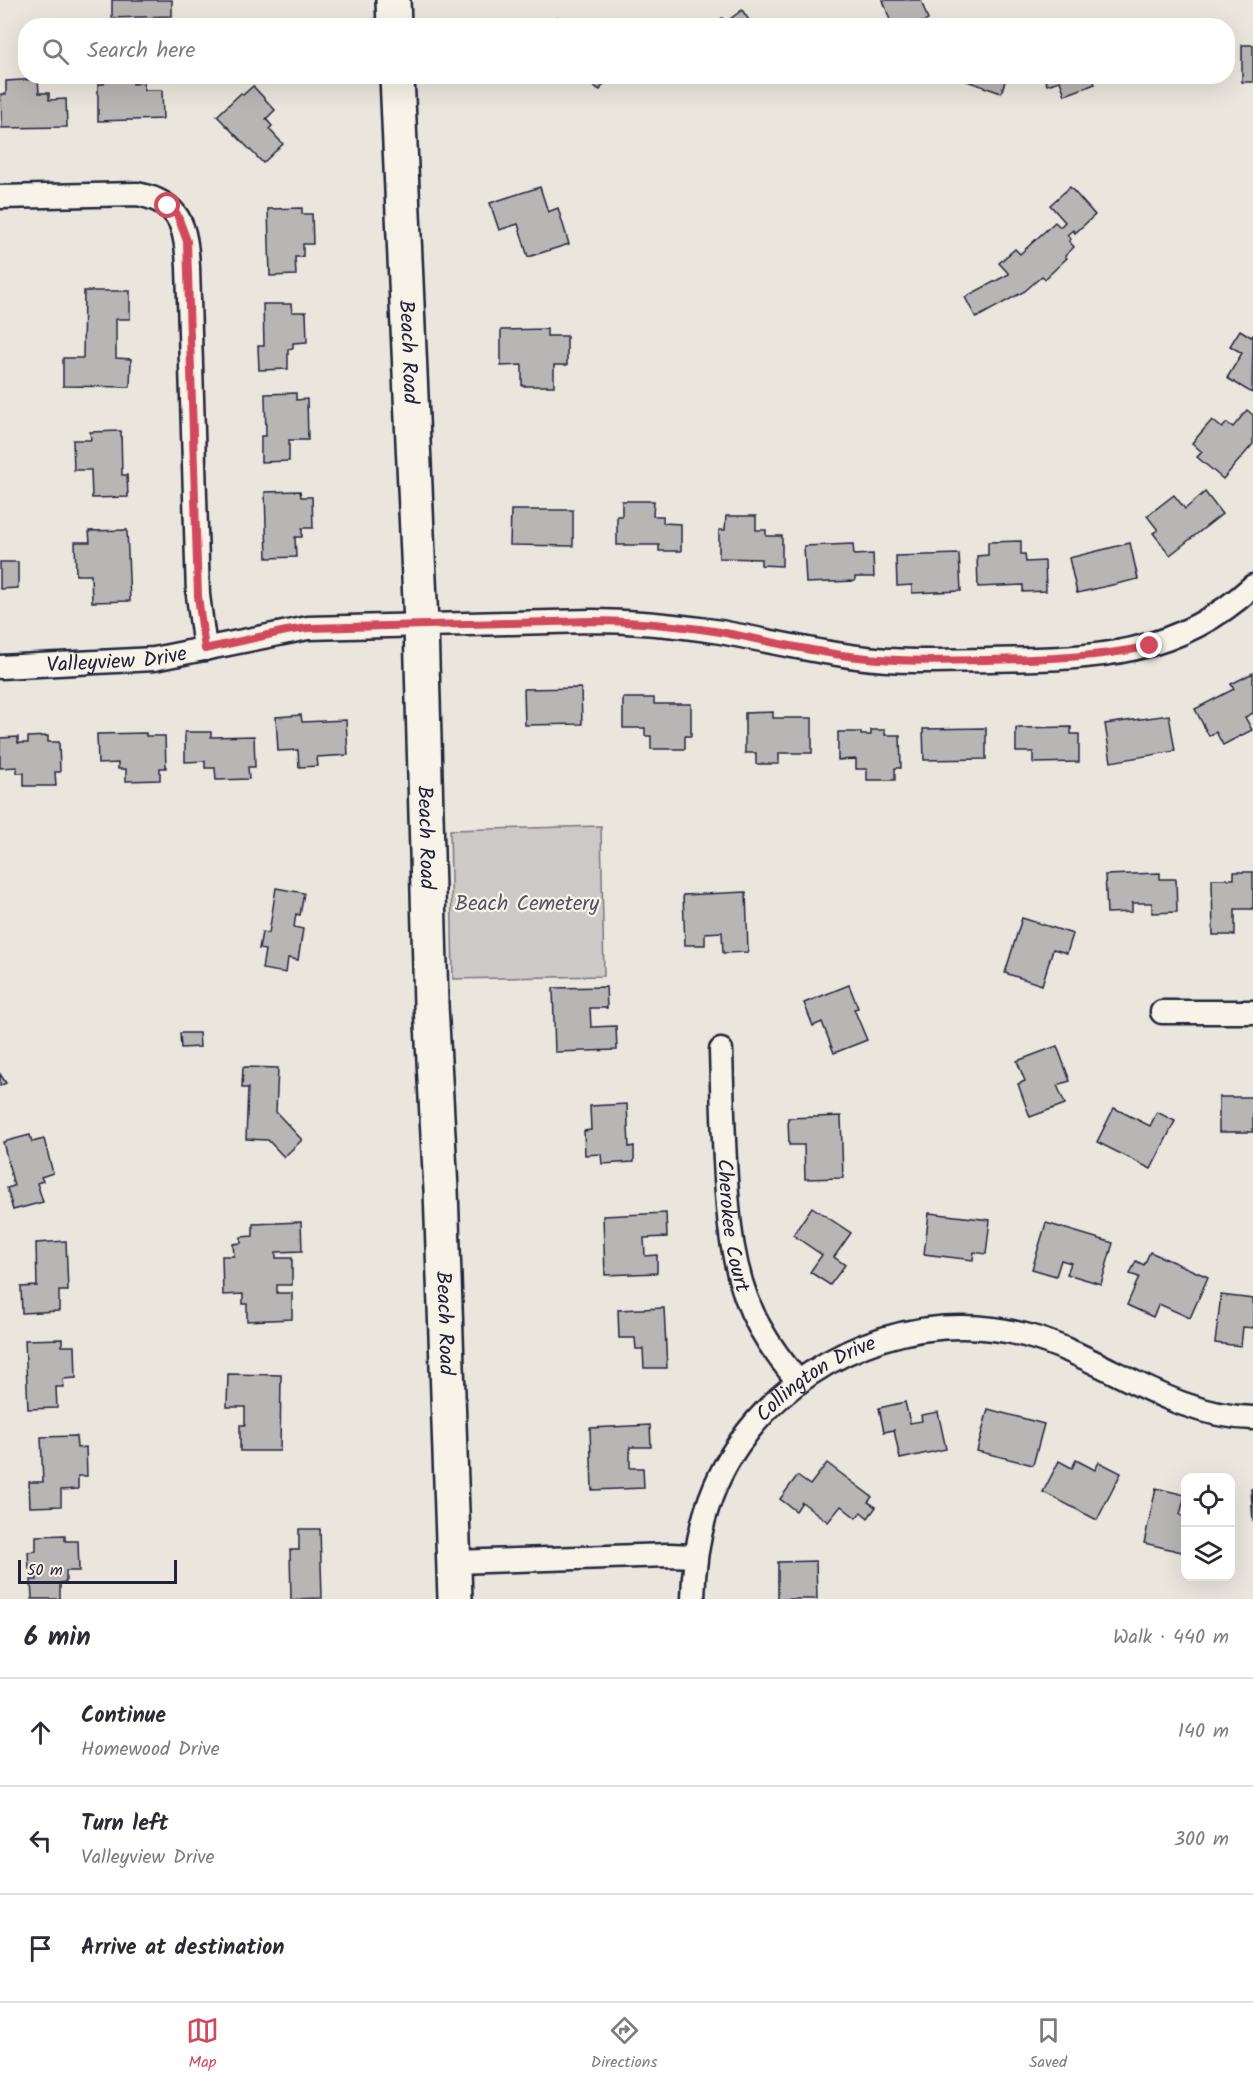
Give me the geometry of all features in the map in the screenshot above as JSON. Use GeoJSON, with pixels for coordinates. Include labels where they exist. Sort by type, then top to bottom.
{"type":"FeatureCollection","features":[{"type":"Feature","properties":{"kind":"street"},"geometry":{"type":"LineString","coordinates":[[393,0],[394,18]]}},
{"type":"Feature","properties":{"kind":"street","name":"Beach Road"},"geometry":{"type":"LineString","coordinates":[[397,84],[421,624],[431,1005],[441,1190],[455,1599]]}},
{"type":"Feature","properties":{"kind":"street"},"geometry":{"type":"LineString","coordinates":[[0,197],[137,194],[154,197],[177,214],[184,230],[188,258],[198,596],[205,649]]}},
{"type":"Feature","properties":{"kind":"street","name":"Valleyview Drive"},"geometry":{"type":"LineString","coordinates":[[0,667],[132,661],[308,628],[630,621],[716,632],[858,657],[934,661],[1104,655],[1168,639],[1210,618],[1253,586]]}},
{"type":"Feature","properties":{"kind":"street"},"geometry":{"type":"LineString","coordinates":[[1162,1012],[1253,1012]]}},
{"type":"Feature","properties":{"kind":"street","name":"Cherokee Court"},"geometry":{"type":"LineString","coordinates":[[721,1050],[730,1240],[746,1298],[759,1326],[782,1362],[799,1382]]}},
{"type":"Feature","properties":{"kind":"street","name":"Collington Drive"},"geometry":{"type":"LineString","coordinates":[[693,1599],[695,1556],[706,1512],[713,1492],[737,1446],[754,1423],[779,1398],[824,1364],[848,1351],[898,1334],[962,1327],[993,1329],[1024,1335],[1078,1354],[1158,1395],[1186,1406],[1218,1414],[1253,1418]]}},
{"type":"Feature","properties":{"kind":"street"},"geometry":{"type":"LineString","coordinates":[[454,1562],[695,1556]]}},
{"type":"Feature","properties":{"kind":"green space","name":"Beach Cemetery"},"geometry":{"type":"Polygon","coordinates":[[[601,826],[604,976],[453,979],[450,830],[601,826]]]}},
{"type":"Feature","properties":{"kind":"building"},"geometry":{"type":"Polygon","coordinates":[[[112,0],[172,0],[172,16],[112,18],[112,0]]]}},
{"type":"Feature","properties":{"kind":"building"},"geometry":{"type":"Polygon","coordinates":[[[883,0],[921,0],[927,18],[889,18],[883,0]]]}},
{"type":"Feature","properties":{"kind":"building"},"geometry":{"type":"Polygon","coordinates":[[[742,10],[748,18],[731,18],[742,10]]]}},
{"type":"Feature","properties":{"kind":"building"},"geometry":{"type":"Polygon","coordinates":[[[1242,45],[1253,45],[1253,82],[1242,82],[1242,45]]]}},
{"type":"Feature","properties":{"kind":"building"},"geometry":{"type":"Polygon","coordinates":[[[18,80],[18,84],[38,84],[39,93],[49,93],[49,100],[66,99],[67,127],[2,128],[1,94],[6,94],[6,81],[18,80]]]}},
{"type":"Feature","properties":{"kind":"building"},"geometry":{"type":"Polygon","coordinates":[[[98,84],[144,84],[144,90],[162,90],[163,119],[98,121],[98,84]]]}},
{"type":"Feature","properties":{"kind":"building"},"geometry":{"type":"Polygon","coordinates":[[[590,84],[603,84],[600,90],[590,84]]]}},
{"type":"Feature","properties":{"kind":"building"},"geometry":{"type":"Polygon","coordinates":[[[976,84],[1004,84],[1001,93],[976,84]]]}},
{"type":"Feature","properties":{"kind":"building"},"geometry":{"type":"Polygon","coordinates":[[[1061,84],[1095,84],[1065,95],[1061,84]]]}},
{"type":"Feature","properties":{"kind":"building"},"geometry":{"type":"Polygon","coordinates":[[[253,86],[275,110],[266,119],[272,126],[269,129],[283,144],[263,163],[217,116],[241,93],[243,95],[253,86]]]}},
{"type":"Feature","properties":{"kind":"building"},"geometry":{"type":"Polygon","coordinates":[[[540,187],[548,212],[558,208],[569,244],[528,257],[518,224],[499,230],[490,203],[540,187]]]}},
{"type":"Feature","properties":{"kind":"building"},"geometry":{"type":"Polygon","coordinates":[[[1070,187],[1095,215],[1075,233],[1073,230],[1067,235],[1074,247],[1065,256],[1067,258],[1045,279],[1042,276],[1025,291],[976,318],[965,297],[1009,274],[999,263],[1015,249],[1020,254],[1055,222],[1060,227],[1065,222],[1050,205],[1070,187]]]}},
{"type":"Feature","properties":{"kind":"building"},"geometry":{"type":"Polygon","coordinates":[[[302,208],[302,214],[312,214],[313,244],[303,244],[303,257],[295,257],[296,275],[270,276],[268,209],[302,208]]]}},
{"type":"Feature","properties":{"kind":"building"},"geometry":{"type":"Polygon","coordinates":[[[84,291],[130,291],[130,319],[116,319],[116,358],[131,359],[130,387],[63,386],[63,358],[83,358],[84,291]]]}},
{"type":"Feature","properties":{"kind":"building"},"geometry":{"type":"Polygon","coordinates":[[[263,304],[291,304],[292,312],[306,312],[307,342],[293,343],[293,348],[288,349],[288,369],[259,370],[258,346],[264,346],[263,304]]]}},
{"type":"Feature","properties":{"kind":"building"},"geometry":{"type":"Polygon","coordinates":[[[547,329],[547,336],[567,336],[567,365],[554,365],[554,386],[522,386],[522,365],[501,366],[501,330],[547,329]]]}},
{"type":"Feature","properties":{"kind":"building"},"geometry":{"type":"Polygon","coordinates":[[[1240,330],[1251,337],[1253,335],[1252,393],[1227,378],[1242,353],[1230,346],[1240,330]]]}},
{"type":"Feature","properties":{"kind":"building"},"geometry":{"type":"Polygon","coordinates":[[[296,393],[296,400],[307,399],[308,440],[289,440],[289,461],[261,462],[261,436],[266,436],[265,394],[296,393]]]}},
{"type":"Feature","properties":{"kind":"building"},"geometry":{"type":"Polygon","coordinates":[[[1247,410],[1253,415],[1253,444],[1223,479],[1197,457],[1202,452],[1192,443],[1212,420],[1222,428],[1227,423],[1233,427],[1247,410]]]}},
{"type":"Feature","properties":{"kind":"building"},"geometry":{"type":"Polygon","coordinates":[[[121,431],[122,475],[127,475],[128,497],[92,498],[91,470],[74,470],[73,440],[91,440],[90,432],[121,431]]]}},
{"type":"Feature","properties":{"kind":"building"},"geometry":{"type":"Polygon","coordinates":[[[300,491],[301,497],[312,497],[313,528],[302,528],[302,537],[295,537],[296,557],[267,558],[265,492],[300,491]]]}},
{"type":"Feature","properties":{"kind":"building"},"geometry":{"type":"Polygon","coordinates":[[[1205,492],[1222,514],[1170,555],[1153,533],[1158,530],[1147,516],[1174,495],[1185,509],[1205,492]]]}},
{"type":"Feature","properties":{"kind":"building"},"geometry":{"type":"Polygon","coordinates":[[[622,501],[654,501],[653,516],[663,516],[663,523],[681,524],[681,551],[659,551],[659,545],[617,545],[617,516],[622,516],[622,501]]]}},
{"type":"Feature","properties":{"kind":"building"},"geometry":{"type":"Polygon","coordinates":[[[511,510],[573,510],[573,546],[510,545],[511,510]]]}},
{"type":"Feature","properties":{"kind":"building"},"geometry":{"type":"Polygon","coordinates":[[[726,516],[756,516],[756,530],[766,530],[766,536],[782,536],[782,566],[761,565],[761,559],[719,558],[719,530],[725,530],[726,516]]]}},
{"type":"Feature","properties":{"kind":"building"},"geometry":{"type":"Polygon","coordinates":[[[127,530],[130,601],[92,602],[91,575],[76,575],[75,542],[90,542],[89,531],[127,530]]]}},
{"type":"Feature","properties":{"kind":"building"},"geometry":{"type":"Polygon","coordinates":[[[1021,541],[1021,554],[1025,554],[1026,562],[1045,561],[1046,591],[1023,592],[1023,585],[978,587],[977,556],[988,555],[988,542],[1021,541]]]}},
{"type":"Feature","properties":{"kind":"building"},"geometry":{"type":"Polygon","coordinates":[[[1130,543],[1138,579],[1077,593],[1069,558],[1130,543]]]}},
{"type":"Feature","properties":{"kind":"building"},"geometry":{"type":"Polygon","coordinates":[[[853,544],[854,555],[873,554],[874,577],[855,577],[855,581],[806,583],[804,546],[853,544]]]}},
{"type":"Feature","properties":{"kind":"building"},"geometry":{"type":"Polygon","coordinates":[[[959,554],[961,591],[912,593],[912,585],[897,586],[896,556],[959,554]]]}},
{"type":"Feature","properties":{"kind":"building"},"geometry":{"type":"Polygon","coordinates":[[[0,562],[18,562],[18,588],[0,589],[0,562]]]}},
{"type":"Feature","properties":{"kind":"building"},"geometry":{"type":"Polygon","coordinates":[[[1253,673],[1253,713],[1245,717],[1252,730],[1223,745],[1216,732],[1209,736],[1195,709],[1234,689],[1231,684],[1253,673]]]}},
{"type":"Feature","properties":{"kind":"building"},"geometry":{"type":"Polygon","coordinates":[[[581,688],[582,724],[525,725],[524,689],[581,688]]]}},
{"type":"Feature","properties":{"kind":"building"},"geometry":{"type":"Polygon","coordinates":[[[623,698],[654,698],[654,704],[691,704],[691,736],[685,736],[685,749],[651,749],[651,736],[645,736],[645,728],[623,728],[623,698]]]}},
{"type":"Feature","properties":{"kind":"building"},"geometry":{"type":"Polygon","coordinates":[[[773,712],[773,718],[812,718],[812,753],[779,753],[779,764],[756,764],[756,753],[745,753],[745,713],[773,712]]]}},
{"type":"Feature","properties":{"kind":"building"},"geometry":{"type":"Polygon","coordinates":[[[301,715],[302,722],[346,720],[348,755],[317,757],[318,766],[299,767],[298,750],[278,751],[276,717],[301,715]]]}},
{"type":"Feature","properties":{"kind":"building"},"geometry":{"type":"Polygon","coordinates":[[[1169,715],[1175,751],[1111,762],[1105,724],[1169,715]]]}},
{"type":"Feature","properties":{"kind":"building"},"geometry":{"type":"Polygon","coordinates":[[[1071,727],[1071,734],[1079,734],[1079,762],[1033,763],[1033,752],[1016,752],[1016,728],[1071,727]]]}},
{"type":"Feature","properties":{"kind":"building"},"geometry":{"type":"Polygon","coordinates":[[[986,728],[986,759],[924,760],[923,729],[986,728]]]}},
{"type":"Feature","properties":{"kind":"building"},"geometry":{"type":"Polygon","coordinates":[[[871,730],[885,730],[885,735],[900,735],[901,768],[895,768],[895,780],[867,780],[867,769],[856,769],[856,759],[838,760],[838,732],[861,732],[861,735],[871,735],[871,730]]]}},
{"type":"Feature","properties":{"kind":"building"},"geometry":{"type":"Polygon","coordinates":[[[185,732],[211,732],[211,737],[254,736],[255,767],[248,767],[249,779],[216,780],[215,768],[205,768],[205,761],[185,762],[185,732]]]}},
{"type":"Feature","properties":{"kind":"building"},"geometry":{"type":"Polygon","coordinates":[[[146,733],[146,736],[165,736],[166,768],[160,768],[160,780],[126,781],[126,769],[118,769],[118,763],[98,764],[97,734],[146,733]]]}},
{"type":"Feature","properties":{"kind":"building"},"geometry":{"type":"Polygon","coordinates":[[[48,736],[48,742],[59,742],[60,772],[55,772],[56,786],[24,786],[24,773],[17,773],[17,767],[0,768],[0,738],[18,737],[18,743],[28,743],[28,737],[48,736]]]}},
{"type":"Feature","properties":{"kind":"building"},"geometry":{"type":"Polygon","coordinates":[[[1234,872],[1253,872],[1253,909],[1235,909],[1235,935],[1213,935],[1212,879],[1234,879],[1234,872]]]}},
{"type":"Feature","properties":{"kind":"building"},"geometry":{"type":"Polygon","coordinates":[[[1160,873],[1160,879],[1176,879],[1177,912],[1152,913],[1152,903],[1132,903],[1132,912],[1107,913],[1105,875],[1160,873]]]}},
{"type":"Feature","properties":{"kind":"building"},"geometry":{"type":"Polygon","coordinates":[[[276,888],[304,893],[300,915],[296,914],[294,927],[303,929],[298,960],[288,958],[286,973],[262,969],[265,950],[259,949],[262,932],[269,933],[276,888]]]}},
{"type":"Feature","properties":{"kind":"building"},"geometry":{"type":"Polygon","coordinates":[[[746,892],[748,952],[723,953],[722,932],[705,933],[705,945],[685,945],[683,895],[746,892]]]}},
{"type":"Feature","properties":{"kind":"building"},"geometry":{"type":"Polygon","coordinates":[[[1022,918],[1073,934],[1067,953],[1053,949],[1042,985],[1005,973],[1022,918]]]}},
{"type":"Feature","properties":{"kind":"building"},"geometry":{"type":"Polygon","coordinates":[[[849,985],[858,1008],[854,1009],[867,1040],[834,1053],[822,1022],[813,1026],[804,1003],[849,985]]]}},
{"type":"Feature","properties":{"kind":"building"},"geometry":{"type":"Polygon","coordinates":[[[606,987],[607,1008],[590,1008],[591,1027],[616,1026],[617,1050],[555,1052],[553,988],[606,987]]]}},
{"type":"Feature","properties":{"kind":"building"},"geometry":{"type":"Polygon","coordinates":[[[180,1033],[199,1033],[200,1047],[181,1048],[180,1033]]]}},
{"type":"Feature","properties":{"kind":"building"},"geometry":{"type":"Polygon","coordinates":[[[1057,1046],[1070,1081],[1057,1085],[1065,1104],[1030,1117],[1018,1084],[1025,1081],[1017,1061],[1057,1046]]]}},
{"type":"Feature","properties":{"kind":"building"},"geometry":{"type":"Polygon","coordinates":[[[243,1067],[278,1068],[276,1112],[302,1140],[284,1157],[268,1140],[246,1139],[248,1088],[242,1088],[243,1067]]]}},
{"type":"Feature","properties":{"kind":"building"},"geometry":{"type":"Polygon","coordinates":[[[0,1074],[6,1083],[0,1086],[0,1074]]]}},
{"type":"Feature","properties":{"kind":"building"},"geometry":{"type":"Polygon","coordinates":[[[1219,1097],[1253,1097],[1253,1132],[1219,1132],[1219,1097]]]}},
{"type":"Feature","properties":{"kind":"building"},"geometry":{"type":"Polygon","coordinates":[[[627,1104],[629,1147],[634,1146],[634,1162],[602,1164],[601,1154],[585,1155],[584,1131],[591,1130],[590,1106],[627,1104]]]}},
{"type":"Feature","properties":{"kind":"building"},"geometry":{"type":"Polygon","coordinates":[[[1114,1108],[1150,1126],[1157,1112],[1175,1121],[1151,1169],[1097,1142],[1114,1108]]]}},
{"type":"Feature","properties":{"kind":"building"},"geometry":{"type":"Polygon","coordinates":[[[841,1116],[843,1178],[805,1179],[804,1145],[789,1145],[788,1118],[841,1116]]]}},
{"type":"Feature","properties":{"kind":"building"},"geometry":{"type":"Polygon","coordinates":[[[30,1135],[32,1142],[44,1139],[53,1173],[41,1177],[43,1181],[37,1183],[43,1202],[13,1210],[7,1188],[14,1186],[3,1142],[30,1135]]]}},
{"type":"Feature","properties":{"kind":"building"},"geometry":{"type":"Polygon","coordinates":[[[812,1207],[851,1233],[834,1257],[845,1265],[830,1285],[810,1272],[822,1255],[793,1235],[812,1207]]]}},
{"type":"Feature","properties":{"kind":"building"},"geometry":{"type":"Polygon","coordinates":[[[666,1213],[667,1237],[644,1238],[645,1256],[657,1255],[657,1273],[605,1275],[603,1216],[666,1213]]]}},
{"type":"Feature","properties":{"kind":"building"},"geometry":{"type":"Polygon","coordinates":[[[929,1213],[990,1220],[986,1254],[974,1252],[973,1260],[924,1254],[929,1213]]]}},
{"type":"Feature","properties":{"kind":"building"},"geometry":{"type":"Polygon","coordinates":[[[301,1222],[302,1251],[276,1252],[276,1258],[292,1258],[292,1285],[277,1285],[277,1293],[292,1293],[292,1319],[247,1321],[247,1304],[243,1304],[243,1294],[223,1295],[222,1256],[234,1256],[233,1244],[241,1243],[241,1237],[253,1236],[253,1224],[301,1222]]]}},
{"type":"Feature","properties":{"kind":"building"},"geometry":{"type":"Polygon","coordinates":[[[1046,1223],[1113,1243],[1101,1284],[1067,1274],[1071,1263],[1061,1260],[1056,1276],[1032,1269],[1046,1223]]]}},
{"type":"Feature","properties":{"kind":"building"},"geometry":{"type":"Polygon","coordinates":[[[66,1241],[68,1291],[59,1291],[59,1311],[22,1313],[21,1287],[37,1286],[36,1243],[66,1241]]]}},
{"type":"Feature","properties":{"kind":"building"},"geometry":{"type":"Polygon","coordinates":[[[1150,1252],[1208,1277],[1190,1318],[1159,1304],[1153,1317],[1127,1305],[1139,1277],[1130,1274],[1136,1261],[1144,1265],[1150,1252]]]}},
{"type":"Feature","properties":{"kind":"building"},"geometry":{"type":"Polygon","coordinates":[[[1221,1295],[1253,1299],[1253,1328],[1243,1327],[1241,1346],[1215,1343],[1221,1295]]]}},
{"type":"Feature","properties":{"kind":"building"},"geometry":{"type":"Polygon","coordinates":[[[664,1308],[667,1368],[644,1368],[643,1349],[636,1349],[635,1338],[619,1338],[618,1310],[664,1308]]]}},
{"type":"Feature","properties":{"kind":"building"},"geometry":{"type":"Polygon","coordinates":[[[62,1339],[62,1346],[75,1346],[76,1378],[63,1379],[64,1387],[56,1387],[57,1408],[28,1409],[25,1340],[62,1339]]]}},
{"type":"Feature","properties":{"kind":"building"},"geometry":{"type":"Polygon","coordinates":[[[228,1374],[281,1375],[280,1451],[240,1451],[240,1425],[245,1425],[245,1407],[227,1407],[228,1374]]]}},
{"type":"Feature","properties":{"kind":"building"},"geometry":{"type":"Polygon","coordinates":[[[905,1402],[910,1423],[922,1421],[921,1415],[938,1412],[946,1449],[900,1459],[894,1430],[884,1432],[879,1408],[905,1402]]]}},
{"type":"Feature","properties":{"kind":"building"},"geometry":{"type":"Polygon","coordinates":[[[988,1409],[1044,1424],[1033,1465],[977,1451],[988,1409]]]}},
{"type":"Feature","properties":{"kind":"building"},"geometry":{"type":"Polygon","coordinates":[[[650,1425],[651,1447],[630,1447],[630,1468],[643,1468],[644,1488],[592,1490],[590,1428],[650,1425]]]}},
{"type":"Feature","properties":{"kind":"building"},"geometry":{"type":"Polygon","coordinates":[[[76,1436],[77,1448],[86,1447],[87,1476],[78,1476],[78,1489],[61,1490],[61,1506],[30,1507],[29,1482],[43,1482],[41,1437],[76,1436]]]}},
{"type":"Feature","properties":{"kind":"building"},"geometry":{"type":"Polygon","coordinates":[[[1076,1460],[1095,1470],[1099,1462],[1121,1473],[1097,1520],[1043,1492],[1059,1461],[1072,1468],[1076,1460]]]}},
{"type":"Feature","properties":{"kind":"building"},"geometry":{"type":"Polygon","coordinates":[[[827,1463],[872,1497],[868,1502],[876,1507],[868,1518],[861,1512],[856,1518],[841,1506],[828,1522],[802,1502],[796,1511],[780,1499],[797,1476],[810,1485],[827,1463]]]}},
{"type":"Feature","properties":{"kind":"building"},"geometry":{"type":"Polygon","coordinates":[[[1156,1488],[1181,1494],[1181,1552],[1144,1543],[1156,1488]]]}},
{"type":"Feature","properties":{"kind":"building"},"geometry":{"type":"Polygon","coordinates":[[[1251,1489],[1253,1489],[1253,1522],[1251,1489]]]}},
{"type":"Feature","properties":{"kind":"building"},"geometry":{"type":"Polygon","coordinates":[[[299,1529],[320,1529],[322,1598],[291,1599],[290,1550],[299,1550],[299,1529]]]}},
{"type":"Feature","properties":{"kind":"building"},"geometry":{"type":"Polygon","coordinates":[[[65,1535],[65,1541],[78,1541],[79,1571],[66,1571],[66,1582],[60,1583],[60,1599],[32,1599],[31,1580],[37,1580],[37,1569],[29,1569],[28,1552],[36,1551],[36,1536],[65,1535]]]}},
{"type":"Feature","properties":{"kind":"building"},"geometry":{"type":"Polygon","coordinates":[[[816,1561],[817,1599],[778,1599],[778,1562],[816,1561]]]}},
{"type":"Feature","properties":{"kind":"route"},"geometry":{"type":"LineString","coordinates":[[168,206],[177,214],[187,241],[198,596],[205,649],[308,628],[591,621],[630,621],[681,627],[858,657],[898,660],[1027,659],[1104,655],[1150,646]]}}]}
